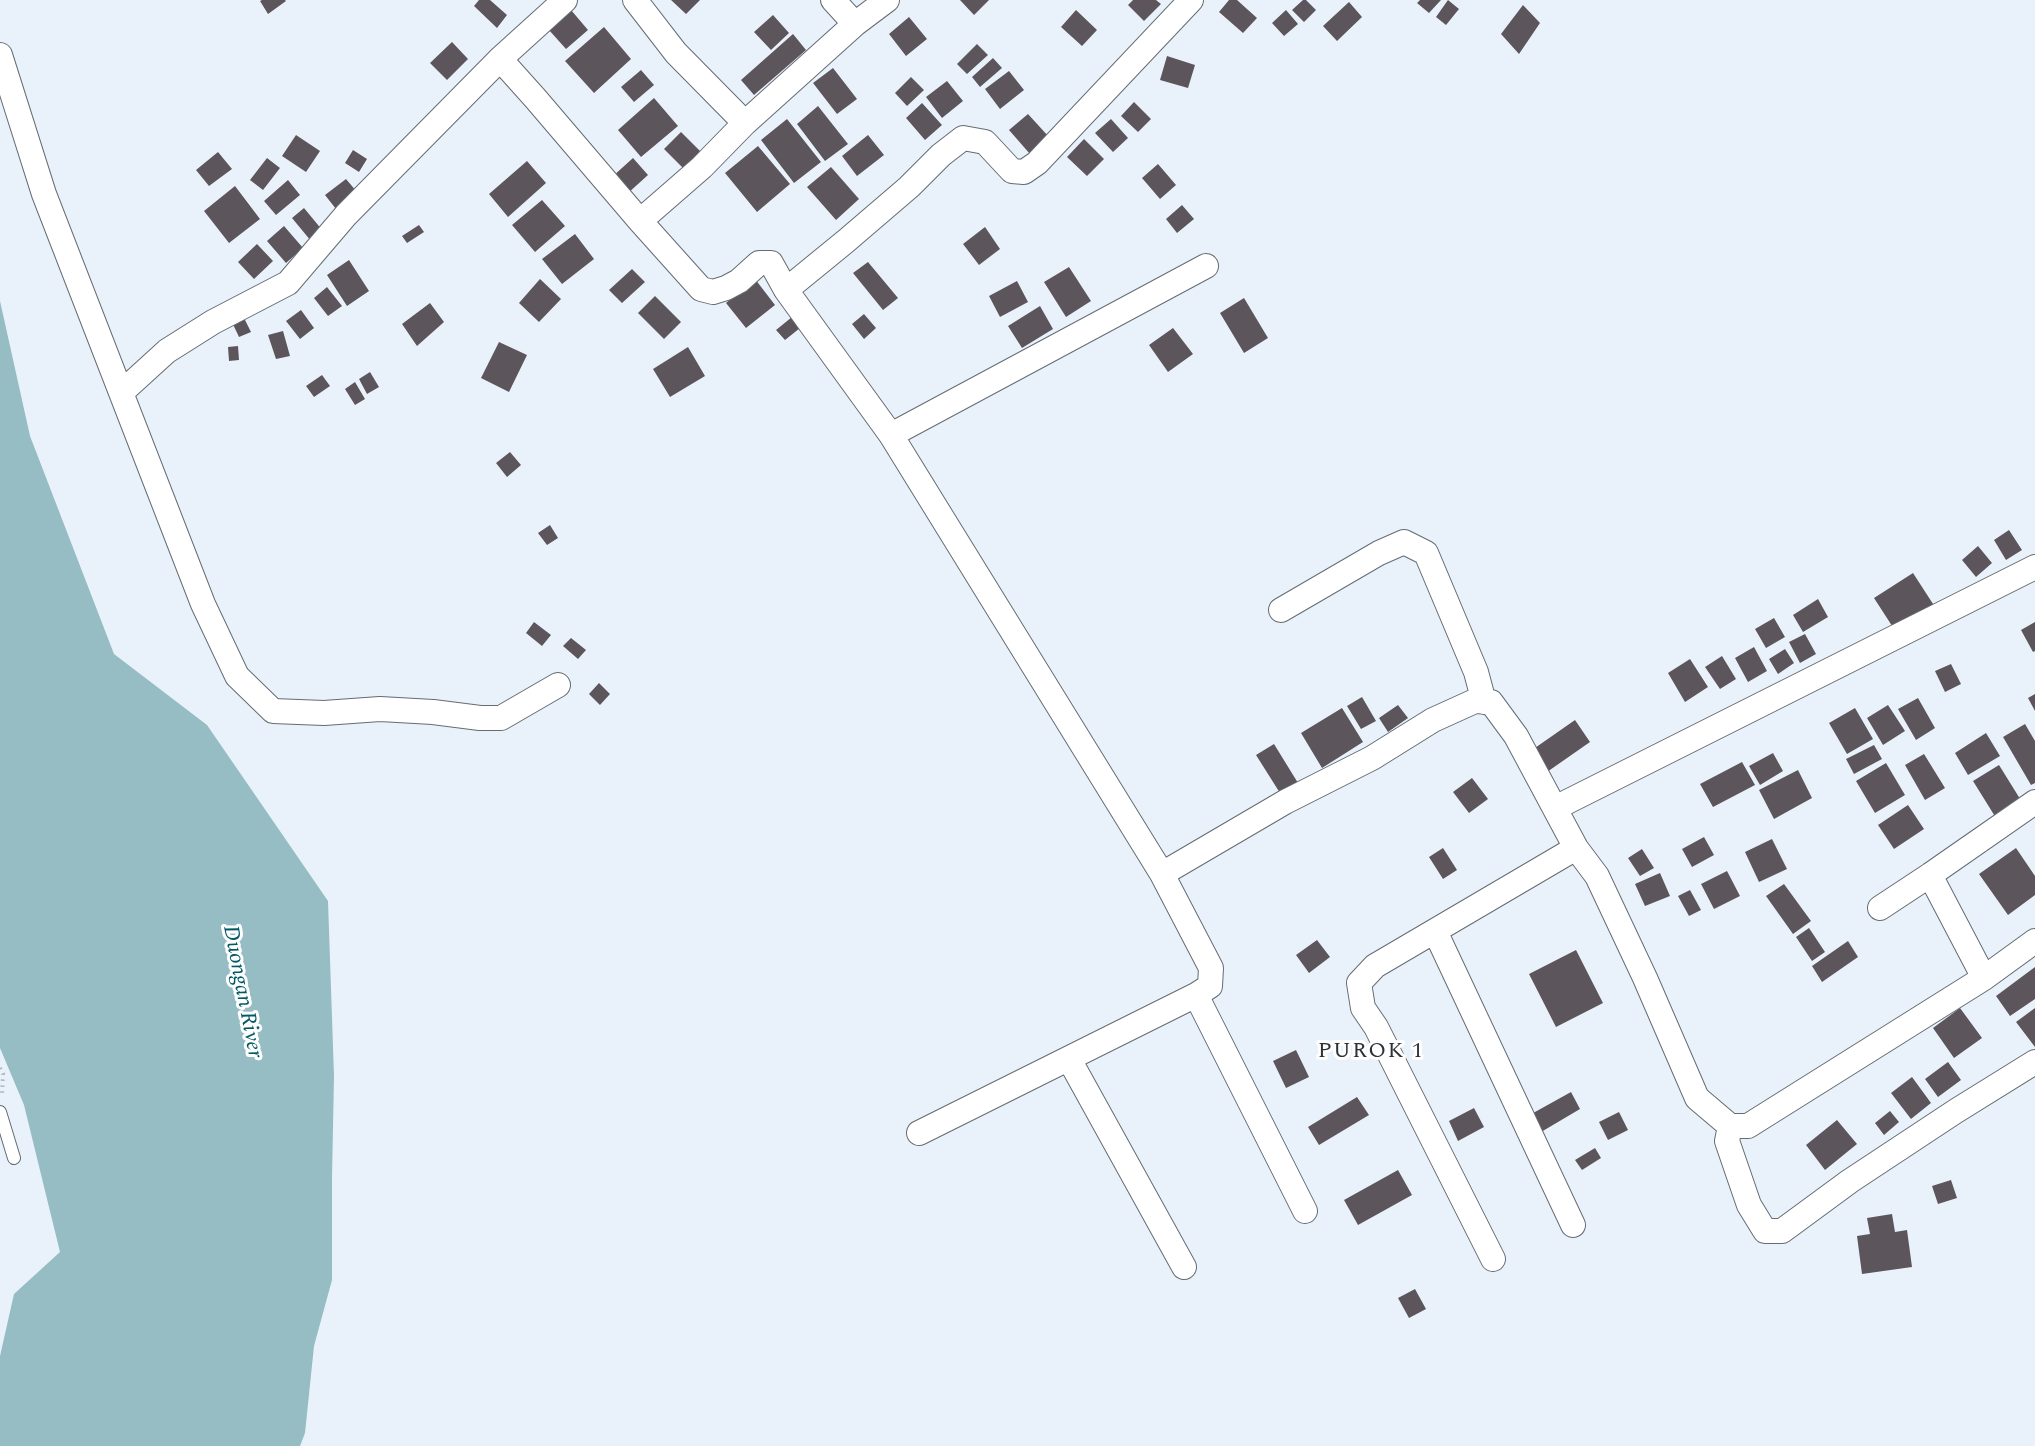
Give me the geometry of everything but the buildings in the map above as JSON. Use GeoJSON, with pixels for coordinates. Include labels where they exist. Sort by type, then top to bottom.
{"type":"FeatureCollection","features":[{"type":"Feature","properties":{"kind":"street"},"geometry":{"type":"LineString","coordinates":[[122,392],[167,351],[213,322],[288,283],[346,215],[500,59],[565,0]]}},
{"type":"Feature","properties":{"kind":"street"},"geometry":{"type":"LineString","coordinates":[[635,0],[676,53],[745,123]]}},
{"type":"Feature","properties":{"kind":"street"},"geometry":{"type":"LineString","coordinates":[[833,0],[855,24]]}},
{"type":"Feature","properties":{"kind":"street"},"geometry":{"type":"LineString","coordinates":[[640,221],[702,167],[745,123],[855,24],[887,0]]}},
{"type":"Feature","properties":{"kind":"street"},"geometry":{"type":"LineString","coordinates":[[786,290],[909,187],[941,154],[963,138],[985,142],[1012,171],[1024,172],[1037,162],[1191,0]]}},
{"type":"Feature","properties":{"kind":"street"},"geometry":{"type":"LineString","coordinates":[[0,56],[44,194],[203,604],[237,675],[273,711],[324,713],[380,709],[434,712],[480,718],[501,717],[558,685]]}},
{"type":"Feature","properties":{"kind":"street"},"geometry":{"type":"LineString","coordinates":[[500,59],[701,289],[713,292],[726,288],[739,281],[759,262],[771,263],[786,290],[891,435],[1162,874],[1211,968],[1210,986],[1196,994],[920,1133]]}},
{"type":"Feature","properties":{"kind":"street"},"geometry":{"type":"LineString","coordinates":[[891,435],[1206,267]]}},
{"type":"Feature","properties":{"kind":"street"},"geometry":{"type":"LineString","coordinates":[[1281,610],[1379,553],[1404,542],[1426,553],[1476,672],[1484,702]]}},
{"type":"Feature","properties":{"kind":"street"},"geometry":{"type":"LineString","coordinates":[[1555,808],[2035,567]]}},
{"type":"Feature","properties":{"kind":"street"},"geometry":{"type":"LineString","coordinates":[[1162,874],[1285,802],[1372,758],[1433,720],[1475,701],[1491,702],[1516,736],[1576,848],[1597,876],[1645,978],[1697,1098],[1730,1126],[1748,1126],[1984,978],[2035,941]]}},
{"type":"Feature","properties":{"kind":"street"},"geometry":{"type":"LineString","coordinates":[[1880,908],[2035,801]]}},
{"type":"Feature","properties":{"kind":"street"},"geometry":{"type":"LineString","coordinates":[[1493,1259],[1376,1027],[1363,1008],[1359,983],[1375,966],[1576,848]]}},
{"type":"Feature","properties":{"kind":"street"},"geometry":{"type":"LineString","coordinates":[[1930,875],[1984,978]]}},
{"type":"Feature","properties":{"kind":"street"},"geometry":{"type":"LineString","coordinates":[[1435,930],[1573,1225]]}},
{"type":"Feature","properties":{"kind":"street"},"geometry":{"type":"LineString","coordinates":[[1196,994],[1305,1211]]}},
{"type":"Feature","properties":{"kind":"street"},"geometry":{"type":"LineString","coordinates":[[1069,1059],[1184,1267]]}},
{"type":"Feature","properties":{"kind":"street"},"geometry":{"type":"LineString","coordinates":[[1730,1126],[1727,1141],[1749,1205],[1765,1231],[1782,1231],[1879,1162],[2035,1062]]}},
{"type":"Feature","properties":{"kind":"lane"},"geometry":{"type":"LineString","coordinates":[[0,1112],[14,1158]]}},
{"type":"Feature","properties":{"kind":"water","name":"Duongan River"},"geometry":{"type":"Polygon","coordinates":[[[0,301],[30,436],[114,654],[207,725],[328,901],[334,1076],[332,1280],[314,1346],[305,1433],[300,1446],[0,1446],[0,1356],[14,1294],[60,1252],[24,1105],[0,1048],[0,301]]]}},
{"type":"Feature","properties":{"kind":"district","name":"PUROK 1"},"geometry":{"type":"Point","coordinates":[1371,1053]}}]}
